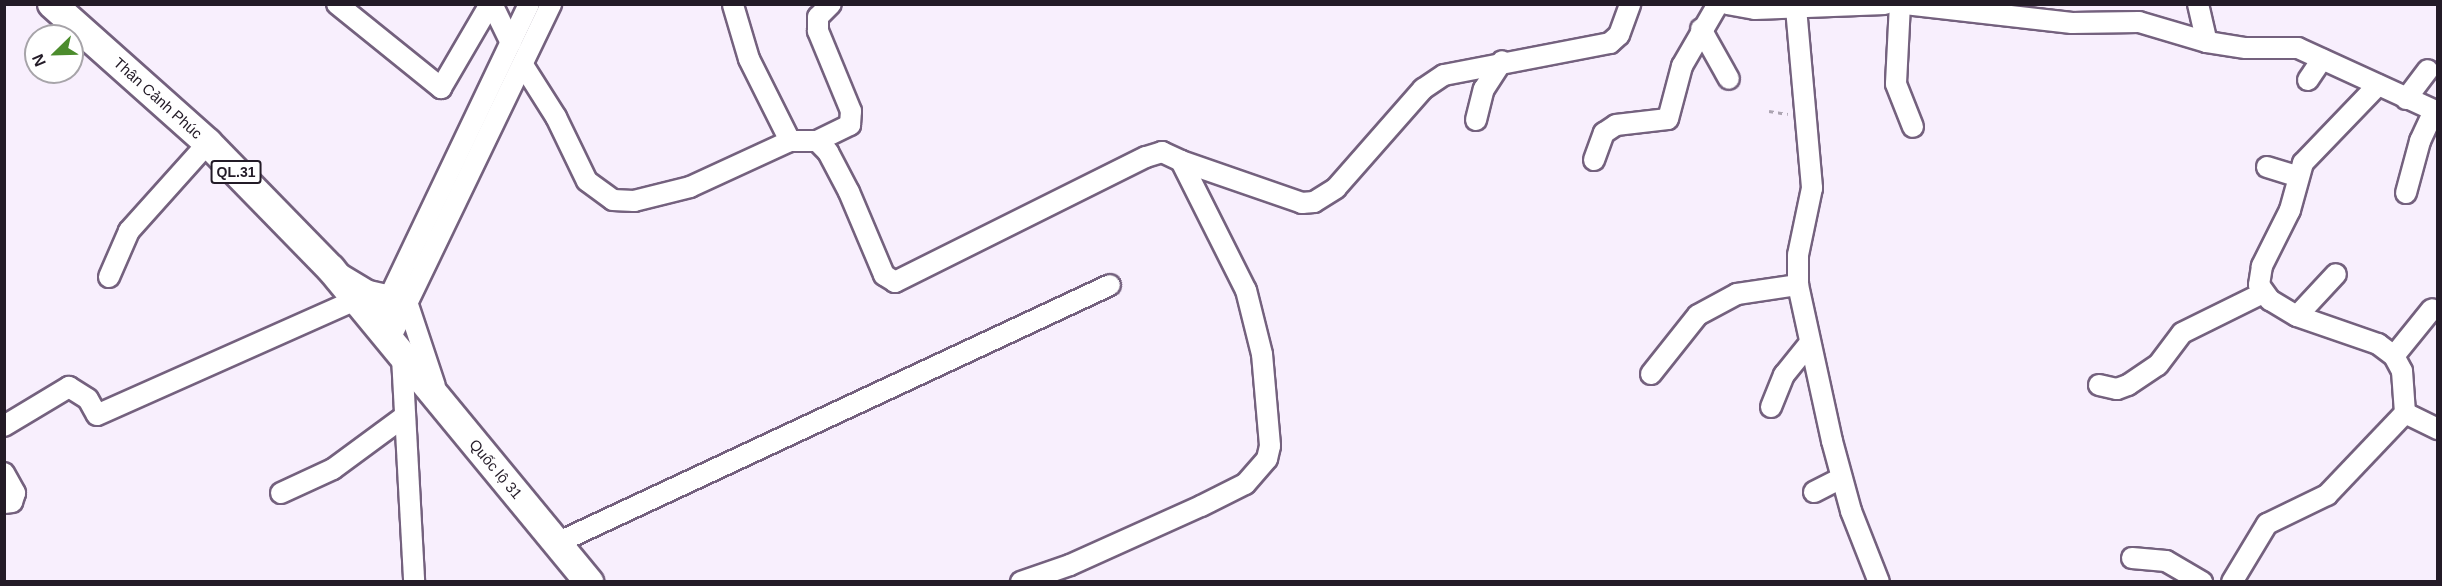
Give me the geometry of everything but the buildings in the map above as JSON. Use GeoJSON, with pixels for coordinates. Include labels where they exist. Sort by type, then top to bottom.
{"type":"FeatureCollection","features":[{"type":"Feature","properties":{"kind":"highway","name":"Thân Cảnh Phúc"},"geometry":{"type":"LineString","coordinates":[[52,4],[208,143],[331,269],[389,341]]}},
{"type":"Feature","properties":{"kind":"highway","name":"Quốc lộ 31"},"geometry":{"type":"LineString","coordinates":[[389,341],[590,582]]}},
{"type":"Feature","properties":{"kind":"street"},"geometry":{"type":"LineString","coordinates":[[337,4],[441,88],[491,4]]}},
{"type":"Feature","properties":{"kind":"street"},"geometry":{"type":"LineString","coordinates":[[491,4],[511,43]]}},
{"type":"Feature","properties":{"kind":"street"},"geometry":{"type":"LineString","coordinates":[[414,582],[405,416],[389,341],[401,298],[529,4]]}},
{"type":"Feature","properties":{"kind":"street"},"geometry":{"type":"LineString","coordinates":[[442,405],[401,298],[523,65],[551,4]]}},
{"type":"Feature","properties":{"kind":"street"},"geometry":{"type":"LineString","coordinates":[[523,65],[556,117],[587,181],[613,200],[634,201],[690,188],[790,141],[817,141],[850,125],[851,111],[818,31],[818,17],[831,4]]}},
{"type":"Feature","properties":{"kind":"street"},"geometry":{"type":"LineString","coordinates":[[817,141],[828,152],[849,192],[884,275],[895,282],[1146,157],[1162,152],[1181,161],[1302,203],[1314,202],[1336,188],[1424,88],[1444,75],[1610,43],[1619,35],[1630,4]]}},
{"type":"Feature","properties":{"kind":"street"},"geometry":{"type":"LineString","coordinates":[[1594,160],[1604,133],[1616,124],[1668,119],[1682,66],[1701,29],[1718,4]]}},
{"type":"Feature","properties":{"kind":"street"},"geometry":{"type":"LineString","coordinates":[[1727,4],[1797,8],[1885,4]]}},
{"type":"Feature","properties":{"kind":"street"},"geometry":{"type":"LineString","coordinates":[[1900,4],[1896,84],[1913,127]]}},
{"type":"Feature","properties":{"kind":"street"},"geometry":{"type":"LineString","coordinates":[[1905,4],[2044,12],[2139,22],[2206,42],[2246,48],[2298,48],[2436,112],[2420,141],[2406,193]]}},
{"type":"Feature","properties":{"kind":"street"},"geometry":{"type":"LineString","coordinates":[[2198,4],[2206,42]]}},
{"type":"Feature","properties":{"kind":"street"},"geometry":{"type":"LineString","coordinates":[[733,5],[749,59],[790,141]]}},
{"type":"Feature","properties":{"kind":"street"},"geometry":{"type":"LineString","coordinates":[[1797,8],[1812,188],[1798,255],[1798,285],[1809,344],[1842,478],[1879,582]]}},
{"type":"Feature","properties":{"kind":"street"},"geometry":{"type":"LineString","coordinates":[[1701,29],[1729,79]]}},
{"type":"Feature","properties":{"kind":"street"},"geometry":{"type":"LineString","coordinates":[[2308,81],[2322,59]]}},
{"type":"Feature","properties":{"kind":"street"},"geometry":{"type":"LineString","coordinates":[[1476,120],[1484,89],[1502,62]]}},
{"type":"Feature","properties":{"kind":"street"},"geometry":{"type":"LineString","coordinates":[[2406,99],[2428,70]]}},
{"type":"Feature","properties":{"kind":"street"},"geometry":{"type":"LineString","coordinates":[[2232,582],[2267,524],[2327,495],[2405,413],[2402,371],[2394,356],[2378,344],[2297,316],[2263,293],[2259,285],[2262,266],[2285,223],[2297,176],[2315,148],[2378,85]]}},
{"type":"Feature","properties":{"kind":"street"},"geometry":{"type":"LineString","coordinates":[[109,277],[129,231],[208,143]]}},
{"type":"Feature","properties":{"kind":"street"},"geometry":{"type":"LineString","coordinates":[[1021,582],[1052,577],[1245,484],[1267,459],[1270,446],[1262,354],[1246,290],[1181,161]]}},
{"type":"Feature","properties":{"kind":"street"},"geometry":{"type":"LineString","coordinates":[[2267,167],[2297,176]]}},
{"type":"Feature","properties":{"kind":"street"},"geometry":{"type":"LineString","coordinates":[[331,269],[369,291],[401,298]]}},
{"type":"Feature","properties":{"kind":"street"},"geometry":{"type":"LineString","coordinates":[[2297,316],[2336,274]]}},
{"type":"Feature","properties":{"kind":"street"},"geometry":{"type":"LineString","coordinates":[[557,543],[1110,285]]}},
{"type":"Feature","properties":{"kind":"street"},"geometry":{"type":"LineString","coordinates":[[1651,374],[1698,315],[1737,294],[1798,285]]}},
{"type":"Feature","properties":{"kind":"street"},"geometry":{"type":"LineString","coordinates":[[2099,385],[2117,389],[2128,385],[2158,365],[2182,333],[2263,293]]}},
{"type":"Feature","properties":{"kind":"street"},"geometry":{"type":"LineString","coordinates":[[4,426],[69,387],[88,399],[97,415],[355,300]]}},
{"type":"Feature","properties":{"kind":"street"},"geometry":{"type":"LineString","coordinates":[[2394,356],[2433,309]]}},
{"type":"Feature","properties":{"kind":"street"},"geometry":{"type":"LineString","coordinates":[[1771,407],[1784,375],[1809,344]]}},
{"type":"Feature","properties":{"kind":"street"},"geometry":{"type":"LineString","coordinates":[[2405,413],[2438,429]]}},
{"type":"Feature","properties":{"kind":"street"},"geometry":{"type":"LineString","coordinates":[[281,493],[333,469],[405,416]]}},
{"type":"Feature","properties":{"kind":"street"},"geometry":{"type":"LineString","coordinates":[[4,473],[15,493],[12,502],[4,503]]}},
{"type":"Feature","properties":{"kind":"street"},"geometry":{"type":"LineString","coordinates":[[1814,492],[1842,478]]}},
{"type":"Feature","properties":{"kind":"street"},"geometry":{"type":"LineString","coordinates":[[2132,558],[2166,561],[2202,582]]}}]}
